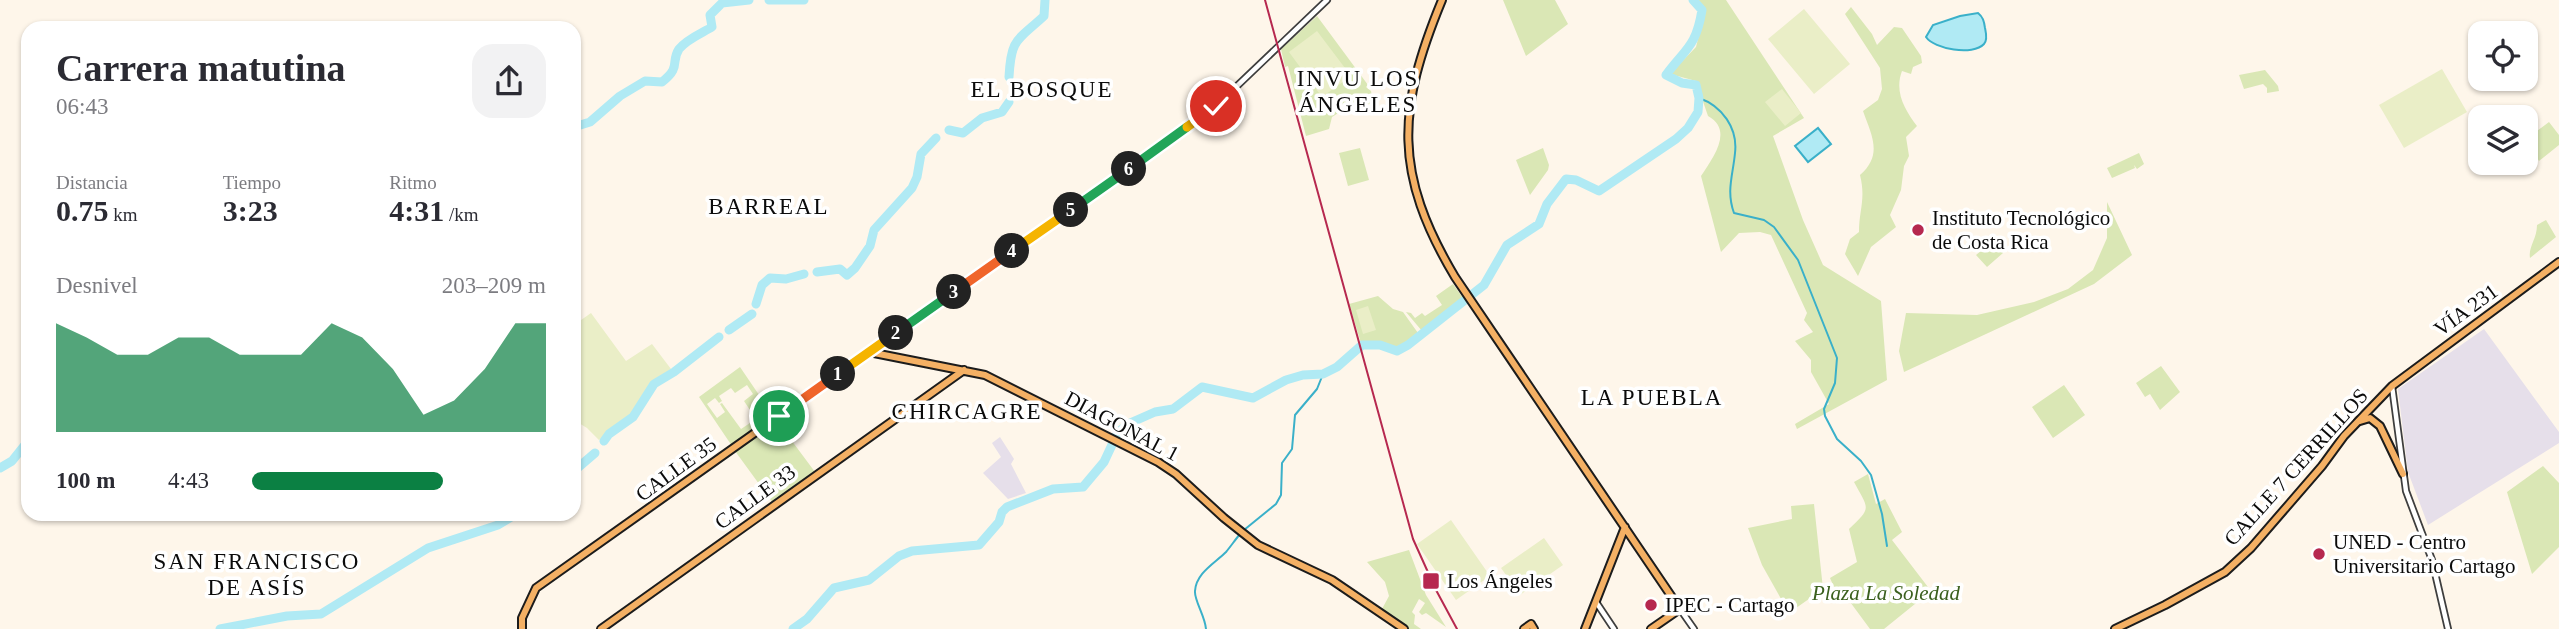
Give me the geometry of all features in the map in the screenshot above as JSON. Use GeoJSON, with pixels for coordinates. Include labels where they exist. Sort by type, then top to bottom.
{"type":"FeatureCollection","features":[{"type":"Feature","properties":{"kind":"main road"},"geometry":{"type":"LineString","coordinates":[[1442,0],[1413,81],[1408,128],[1408,151],[1420,207],[1438,248],[1464,290],[1680,609],[1651,629]]}},
{"type":"Feature","properties":{"kind":"main road","name":"VÍA 231"},"geometry":{"type":"LineString","coordinates":[[2392,386],[2559,262]]}},
{"type":"Feature","properties":{"kind":"main road","name":"DIAGONAL 1"},"geometry":{"type":"LineString","coordinates":[[869,352],[985,375],[1119,443],[1172,472],[1239,531],[1267,550],[1332,580],[1404,629]]}},
{"type":"Feature","properties":{"kind":"main road","name":"CALLE 35"},"geometry":{"type":"LineString","coordinates":[[522,629],[522,618],[536,588],[869,352]]}},
{"type":"Feature","properties":{"kind":"main road","name":"CALLE 33"},"geometry":{"type":"LineString","coordinates":[[601,629],[964,370]]}},
{"type":"Feature","properties":{"kind":"main road","name":"CALLE 7 CERRILLOS"},"geometry":{"type":"LineString","coordinates":[[2115,629],[2225,572],[2250,548],[2358,421],[2392,386]]}},
{"type":"Feature","properties":{"kind":"main road"},"geometry":{"type":"LineString","coordinates":[[2358,421],[2370,418],[2378,423],[2403,474]]}},
{"type":"Feature","properties":{"kind":"main road"},"geometry":{"type":"LineString","coordinates":[[1585,629],[1625,527]]}},
{"type":"Feature","properties":{"kind":"main road"},"geometry":{"type":"LineString","coordinates":[[1621,537],[1637,545]]}},
{"type":"Feature","properties":{"kind":"main road"},"geometry":{"type":"LineString","coordinates":[[1524,629],[1532,627]]}},
{"type":"Feature","properties":{"kind":"street"},"geometry":{"type":"LineString","coordinates":[[869,352],[1216,106],[1327,0]]}},
{"type":"Feature","properties":{"kind":"street"},"geometry":{"type":"LineString","coordinates":[[2392,386],[2406,491],[2432,560],[2448,629]]}},
{"type":"Feature","properties":{"kind":"street"},"geometry":{"type":"LineString","coordinates":[[1595,602],[1614,629]]}},
{"type":"Feature","properties":{"kind":"street"},"geometry":{"type":"LineString","coordinates":[[1680,609],[1694,629]]}},
{"type":"Feature","properties":{"kind":"shaded area"},"geometry":{"type":"Polygon","coordinates":[[[2484,329],[2559,432],[2559,443],[2428,525],[2408,472],[2398,389],[2484,329]]]}},
{"type":"Feature","properties":{"kind":"shaded area"},"geometry":{"type":"Polygon","coordinates":[[[1000,437],[1014,459],[1011,464],[1026,493],[1008,499],[983,473],[1001,457],[992,443],[1000,437]]]}},
{"type":"Feature","properties":{"kind":"green space"},"geometry":{"type":"Polygon","coordinates":[[[1503,0],[1555,0],[1568,24],[1526,56],[1503,0]]]}},
{"type":"Feature","properties":{"kind":"green space"},"geometry":{"type":"Polygon","coordinates":[[[1696,0],[1726,0],[1804,118],[1773,136],[1803,220],[1823,265],[1881,301],[1887,380],[1797,429],[1795,424],[1829,404],[1811,372],[1811,360],[1795,341],[1813,332],[1804,320],[1807,313],[1771,235],[1760,232],[1739,233],[1721,252],[1701,176],[1719,145],[1720,129],[1708,116],[1696,81],[1670,74],[1696,47],[1705,11],[1696,0]]]}},
{"type":"Feature","properties":{"kind":"green space"},"geometry":{"type":"Polygon","coordinates":[[[1851,7],[1877,45],[1894,27],[1902,28],[1921,56],[1922,63],[1913,67],[1911,74],[1902,71],[1900,79],[1902,100],[1917,126],[1906,137],[1909,156],[1904,166],[1901,190],[1890,215],[1896,227],[1871,247],[1858,276],[1845,254],[1850,239],[1859,232],[1862,198],[1860,175],[1867,168],[1873,153],[1874,145],[1863,111],[1878,100],[1882,89],[1880,68],[1845,14],[1851,7]]]}},
{"type":"Feature","properties":{"kind":"green space"},"geometry":{"type":"Polygon","coordinates":[[[1804,9],[1850,64],[1814,94],[1768,39],[1804,9]]]}},
{"type":"Feature","properties":{"kind":"green space"},"geometry":{"type":"Polygon","coordinates":[[[1317,16],[1368,85],[1366,87],[1371,91],[1373,103],[1343,110],[1332,117],[1329,129],[1306,136],[1281,49],[1317,16]]]}},
{"type":"Feature","properties":{"kind":"green space"},"geometry":{"type":"Polygon","coordinates":[[[1317,31],[1351,76],[1322,97],[1289,52],[1317,31]]]}},
{"type":"Feature","properties":{"kind":"green space"},"geometry":{"type":"Polygon","coordinates":[[[2442,69],[2467,112],[2404,148],[2379,105],[2442,69]]]}},
{"type":"Feature","properties":{"kind":"green space"},"geometry":{"type":"Polygon","coordinates":[[[2265,70],[2279,91],[2267,93],[2263,84],[2244,89],[2239,75],[2265,70]]]}},
{"type":"Feature","properties":{"kind":"green space"},"geometry":{"type":"Polygon","coordinates":[[[1782,89],[1801,113],[1785,126],[1765,102],[1782,89]]]}},
{"type":"Feature","properties":{"kind":"green space"},"geometry":{"type":"Polygon","coordinates":[[[2549,122],[2559,135],[2559,145],[2539,161],[2538,159],[2538,130],[2549,122]]]}},
{"type":"Feature","properties":{"kind":"green space"},"geometry":{"type":"Polygon","coordinates":[[[1360,148],[1369,180],[1348,186],[1339,153],[1360,148]]]}},
{"type":"Feature","properties":{"kind":"green space"},"geometry":{"type":"Polygon","coordinates":[[[1543,148],[1548,170],[1530,195],[1516,160],[1543,148]]]}},
{"type":"Feature","properties":{"kind":"green space"},"geometry":{"type":"Polygon","coordinates":[[[2139,153],[2144,164],[2137,169],[2134,165],[2135,168],[2112,178],[2107,168],[2139,153]]]}},
{"type":"Feature","properties":{"kind":"green space"},"geometry":{"type":"Polygon","coordinates":[[[2107,202],[2132,255],[2094,284],[1904,372],[1899,351],[1906,313],[1977,315],[2034,302],[2068,289],[2093,270],[2107,238],[2107,202]]]}},
{"type":"Feature","properties":{"kind":"green space"},"geometry":{"type":"Polygon","coordinates":[[[2546,220],[2556,237],[2530,258],[2537,225],[2546,220]]]}},
{"type":"Feature","properties":{"kind":"green space"},"geometry":{"type":"Polygon","coordinates":[[[1993,241],[2003,253],[1987,267],[1976,255],[1993,241]]]}},
{"type":"Feature","properties":{"kind":"green space"},"geometry":{"type":"Polygon","coordinates":[[[1453,284],[1463,298],[1422,331],[1406,312],[1415,318],[1422,313],[1425,316],[1442,305],[1436,296],[1453,284]]]}},
{"type":"Feature","properties":{"kind":"green space"},"geometry":{"type":"Polygon","coordinates":[[[1378,296],[1393,309],[1403,312],[1418,333],[1397,348],[1381,342],[1361,343],[1349,304],[1378,296]]]}},
{"type":"Feature","properties":{"kind":"green space"},"geometry":{"type":"Polygon","coordinates":[[[1368,306],[1376,330],[1363,334],[1356,310],[1368,306]]]}},
{"type":"Feature","properties":{"kind":"green space"},"geometry":{"type":"Polygon","coordinates":[[[591,313],[626,361],[652,344],[671,369],[649,384],[643,400],[632,415],[599,440],[581,424],[581,320],[591,313]]]}},
{"type":"Feature","properties":{"kind":"green space"},"geometry":{"type":"Polygon","coordinates":[[[2161,366],[2180,392],[2160,410],[2150,394],[2145,397],[2136,383],[2161,366]]]}},
{"type":"Feature","properties":{"kind":"green space"},"geometry":{"type":"Polygon","coordinates":[[[740,367],[774,417],[732,446],[699,397],[740,367]],[[747,385],[735,393],[731,388],[719,396],[722,401],[719,403],[715,398],[707,404],[717,418],[725,412],[720,404],[722,403],[741,429],[756,419],[744,401],[753,394],[747,385]]]}},
{"type":"Feature","properties":{"kind":"green space"},"geometry":{"type":"Polygon","coordinates":[[[2064,385],[2085,415],[2053,438],[2032,407],[2064,385]]]}},
{"type":"Feature","properties":{"kind":"green space"},"geometry":{"type":"Polygon","coordinates":[[[777,421],[815,472],[773,503],[735,451],[777,421]]]}},
{"type":"Feature","properties":{"kind":"green space"},"geometry":{"type":"Polygon","coordinates":[[[2543,466],[2559,483],[2559,547],[2532,574],[2507,492],[2543,466]]]}},
{"type":"Feature","properties":{"kind":"green space","name":"Plaza La Soledad"},"geometry":{"type":"Polygon","coordinates":[[[1868,474],[1876,504],[1885,499],[1902,532],[1892,540],[1931,591],[1884,629],[1870,629],[1842,591],[1837,594],[1830,578],[1857,562],[1849,529],[1866,508],[1854,482],[1868,474]]]}},
{"type":"Feature","properties":{"kind":"green space"},"geometry":{"type":"Polygon","coordinates":[[[1814,504],[1823,589],[1789,613],[1762,565],[1748,528],[1792,519],[1791,506],[1814,504]]]}},
{"type":"Feature","properties":{"kind":"green space"},"geometry":{"type":"Polygon","coordinates":[[[1451,520],[1490,576],[1456,600],[1417,544],[1451,520]]]}},
{"type":"Feature","properties":{"kind":"green space"},"geometry":{"type":"Polygon","coordinates":[[[1544,538],[1563,565],[1520,595],[1501,568],[1544,538]]]}},
{"type":"Feature","properties":{"kind":"green space"},"geometry":{"type":"Polygon","coordinates":[[[1409,550],[1426,595],[1446,627],[1426,613],[1422,615],[1419,612],[1425,603],[1419,599],[1412,612],[1415,615],[1414,624],[1421,629],[1408,629],[1382,609],[1389,596],[1385,582],[1367,562],[1409,550]]]}},
{"type":"Feature","properties":{"kind":"water"},"geometry":{"type":"Polygon","coordinates":[[[1978,13],[1983,19],[1986,36],[1985,42],[1979,48],[1954,50],[1937,45],[1926,37],[1933,25],[1978,13]]]}},
{"type":"Feature","properties":{"kind":"water"},"geometry":{"type":"Polygon","coordinates":[[[1818,128],[1831,144],[1808,162],[1795,146],[1818,128]]]}},
{"type":"Feature","properties":{"kind":"waterway"},"geometry":{"type":"LineString","coordinates":[[581,125],[590,122],[620,96],[645,81],[662,82],[672,72],[682,45],[712,27],[710,15],[722,3],[749,0]]}},
{"type":"Feature","properties":{"kind":"waterway"},"geometry":{"type":"LineString","coordinates":[[769,0],[804,0]]}},
{"type":"Feature","properties":{"kind":"waterway"},"geometry":{"type":"LineString","coordinates":[[1009,77],[1014,47],[1044,16],[1045,0]]}},
{"type":"Feature","properties":{"kind":"waterway"},"geometry":{"type":"LineString","coordinates":[[793,629],[807,619],[834,588],[869,580],[899,556],[912,551],[979,545],[999,522],[1007,507],[1053,489],[1083,487],[1104,462],[1118,432],[1130,423],[1155,412],[1173,409],[1202,387],[1253,398],[1286,380],[1303,375],[1323,374],[1337,367],[1362,345],[1380,345],[1397,351],[1408,345],[1484,285],[1507,245],[1539,224],[1547,204],[1566,179],[1576,180],[1599,191],[1688,128],[1698,112],[1696,85],[1682,83],[1666,75],[1697,32],[1702,10],[1693,0]]}},
{"type":"Feature","properties":{"kind":"waterway"},"geometry":{"type":"LineString","coordinates":[[1699,98],[1721,112],[1734,135],[1735,153],[1730,190],[1734,213],[1764,220],[1774,227],[1798,260],[1837,358],[1835,383],[1824,409],[1825,416],[1837,439],[1861,461],[1871,475],[1882,514],[1887,546]]}},
{"type":"Feature","properties":{"kind":"waterway"},"geometry":{"type":"LineString","coordinates":[[949,130],[963,133],[982,118],[1002,112],[1009,102]]}},
{"type":"Feature","properties":{"kind":"waterway"},"geometry":{"type":"LineString","coordinates":[[817,272],[840,269],[847,275],[855,268],[870,246],[874,230],[912,188],[921,154],[936,138]]}},
{"type":"Feature","properties":{"kind":"waterway"},"geometry":{"type":"LineString","coordinates":[[756,304],[762,285],[770,278],[786,279],[804,274]]}},
{"type":"Feature","properties":{"kind":"waterway"},"geometry":{"type":"LineString","coordinates":[[729,330],[752,314]]}},
{"type":"Feature","properties":{"kind":"waterway"},"geometry":{"type":"LineString","coordinates":[[604,441],[609,434],[633,417],[654,384],[719,337]]}},
{"type":"Feature","properties":{"kind":"waterway"},"geometry":{"type":"LineString","coordinates":[[1244,530],[1276,504],[1281,495],[1282,463],[1292,449],[1295,415],[1317,389],[1323,374]]}},
{"type":"Feature","properties":{"kind":"waterway"},"geometry":{"type":"LineString","coordinates":[[0,468],[12,461],[21,450]]}},
{"type":"Feature","properties":{"kind":"waterway"},"geometry":{"type":"LineString","coordinates":[[581,465],[595,453]]}},
{"type":"Feature","properties":{"kind":"waterway"},"geometry":{"type":"LineString","coordinates":[[220,629],[287,616],[321,614],[428,548],[505,521]]}},
{"type":"Feature","properties":{"kind":"waterway"},"geometry":{"type":"LineString","coordinates":[[1206,629],[1195,595],[1196,585],[1202,574],[1226,552],[1240,534]]}},
{"type":"Feature","properties":{"kind":"railway"},"geometry":{"type":"LineString","coordinates":[[1265,0],[1413,539],[1457,629]]}},
{"type":"Feature","properties":{"kind":"place","name":"Instituto Tecnológico de Costa Rica"},"geometry":{"type":"Point","coordinates":[1918,230]}},
{"type":"Feature","properties":{"kind":"place","name":"UNED - Centro Universitario Cartago"},"geometry":{"type":"Point","coordinates":[2319,554]}},
{"type":"Feature","properties":{"kind":"place","name":"Los Ángeles"},"geometry":{"type":"Point","coordinates":[1431,581]}},
{"type":"Feature","properties":{"kind":"place","name":"IPEC - Cartago"},"geometry":{"type":"Point","coordinates":[1651,605]}},
{"type":"Feature","properties":{"kind":"district","name":"EL BOSQUE"},"geometry":{"type":"Point","coordinates":[1042,89]}},
{"type":"Feature","properties":{"kind":"district","name":"INVU LOS ÁNGELES"},"geometry":{"type":"Point","coordinates":[1358,91]}},
{"type":"Feature","properties":{"kind":"district","name":"BARREAL"},"geometry":{"type":"Point","coordinates":[769,206]}},
{"type":"Feature","properties":{"kind":"district","name":"LA PUEBLA"},"geometry":{"type":"Point","coordinates":[1652,397]}},
{"type":"Feature","properties":{"kind":"district","name":"CHIRCAGRE"},"geometry":{"type":"Point","coordinates":[967,411]}},
{"type":"Feature","properties":{"kind":"district","name":"SAN FRANCISCO DE ASÍS"},"geometry":{"type":"Point","coordinates":[257,574]}},
{"type":"Feature","properties":{"kind":"route"},"geometry":{"type":"LineString","coordinates":[[779,416],[1216,106]]}}]}
